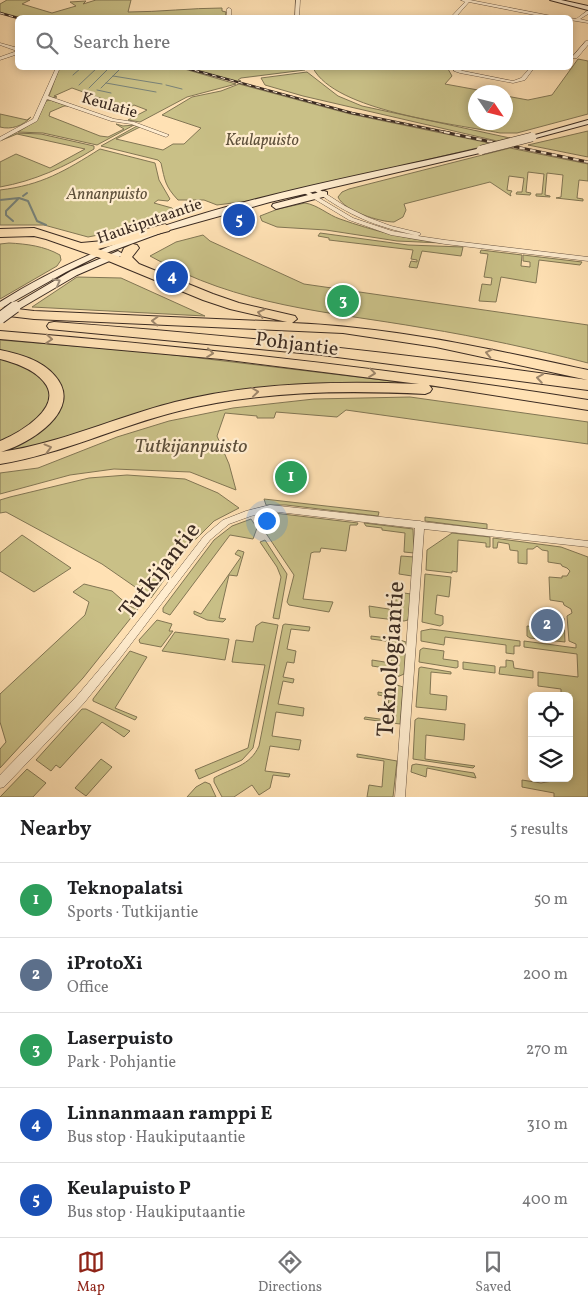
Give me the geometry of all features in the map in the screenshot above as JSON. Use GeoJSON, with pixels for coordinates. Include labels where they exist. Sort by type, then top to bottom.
{"type":"FeatureCollection","features":[{"type":"Feature","properties":{"kind":"highway"},"geometry":{"type":"LineString","coordinates":[[75,244],[103,245],[165,228]]}},
{"type":"Feature","properties":{"kind":"highway"},"geometry":{"type":"LineString","coordinates":[[0,233],[34,232],[75,244],[99,257]]}},
{"type":"Feature","properties":{"kind":"highway"},"geometry":{"type":"LineString","coordinates":[[0,238],[14,237],[41,240],[135,268],[235,306],[343,329]]}},
{"type":"Feature","properties":{"kind":"highway"},"geometry":{"type":"LineString","coordinates":[[133,248],[126,254],[126,258],[135,268]]}},
{"type":"Feature","properties":{"kind":"highway"},"geometry":{"type":"LineString","coordinates":[[1,307],[34,316],[343,329],[392,334],[453,345],[588,375]]}},
{"type":"Feature","properties":{"kind":"highway","name":"Pohjantie"},"geometry":{"type":"LineString","coordinates":[[0,322],[260,344],[490,370],[588,385]]}},
{"type":"Feature","properties":{"kind":"highway","name":"Pohjantie"},"geometry":{"type":"LineString","coordinates":[[0,335],[151,347],[257,358],[399,376],[582,404]]}},
{"type":"Feature","properties":{"kind":"highway"},"geometry":{"type":"LineString","coordinates":[[0,354],[21,360],[43,372],[55,387],[56,403],[45,421],[21,439],[0,447]]}},
{"type":"Feature","properties":{"kind":"highway"},"geometry":{"type":"LineString","coordinates":[[0,458],[53,447],[128,420],[177,406],[245,393],[289,388],[371,386],[419,388],[582,404]]}},
{"type":"Feature","properties":{"kind":"main road"},"geometry":{"type":"LineString","coordinates":[[552,0],[588,8]]}},
{"type":"Feature","properties":{"kind":"main road","name":"Haukiputaantie"},"geometry":{"type":"LineString","coordinates":[[0,318],[99,257],[133,248],[182,229],[429,162],[588,122]]}},
{"type":"Feature","properties":{"kind":"main road","name":"Haukiputaantie"},"geometry":{"type":"LineString","coordinates":[[1,307],[51,274],[99,257],[165,228],[304,190],[317,193]]}},
{"type":"Feature","properties":{"kind":"street"},"geometry":{"type":"LineString","coordinates":[[297,15],[298,0]]}},
{"type":"Feature","properties":{"kind":"street"},"geometry":{"type":"LineString","coordinates":[[454,15],[465,0],[533,15]]}},
{"type":"Feature","properties":{"kind":"street"},"geometry":{"type":"LineString","coordinates":[[229,9],[229,15]]}},
{"type":"Feature","properties":{"kind":"street"},"geometry":{"type":"LineString","coordinates":[[577,20],[588,12]]}},
{"type":"Feature","properties":{"kind":"street"},"geometry":{"type":"LineString","coordinates":[[573,19],[588,22]]}},
{"type":"Feature","properties":{"kind":"street"},"geometry":{"type":"LineString","coordinates":[[575,57],[588,42]]}},
{"type":"Feature","properties":{"kind":"street"},"geometry":{"type":"LineString","coordinates":[[0,44],[15,50]]}},
{"type":"Feature","properties":{"kind":"street"},"geometry":{"type":"LineString","coordinates":[[0,59],[15,52]]}},
{"type":"Feature","properties":{"kind":"street"},"geometry":{"type":"LineString","coordinates":[[0,139],[32,123],[46,97],[57,70]]}},
{"type":"Feature","properties":{"kind":"street"},"geometry":{"type":"LineString","coordinates":[[456,70],[513,82],[523,79],[530,70]]}},
{"type":"Feature","properties":{"kind":"street","name":"Keulatie"},"geometry":{"type":"LineString","coordinates":[[46,97],[112,120],[132,123],[166,135]]}},
{"type":"Feature","properties":{"kind":"street"},"geometry":{"type":"LineString","coordinates":[[317,193],[351,219],[382,231],[415,238],[588,259]]}},
{"type":"Feature","properties":{"kind":"street","name":"Tutkijantie"},"geometry":{"type":"LineString","coordinates":[[0,783],[80,700],[118,654],[207,538],[226,522],[249,513],[270,508],[588,544]]}},
{"type":"Feature","properties":{"kind":"street","name":"Teknologiantie"},"geometry":{"type":"LineString","coordinates":[[400,797],[420,524]]}},
{"type":"Feature","properties":{"kind":"green space"},"geometry":{"type":"Polygon","coordinates":[[[7,0],[30,0],[22,4],[52,13],[76,6],[70,2],[86,1],[83,4],[96,0],[131,0],[128,12],[222,8],[222,11],[226,12],[226,15],[15,15],[15,17],[0,12],[0,4],[7,0]]]}},
{"type":"Feature","properties":{"kind":"green space"},"geometry":{"type":"Polygon","coordinates":[[[578,59],[588,61],[588,114],[517,133],[500,133],[483,130],[513,130],[513,97],[528,100],[552,95],[570,70],[573,70],[573,66],[578,59]]]}},
{"type":"Feature","properties":{"kind":"green space"},"geometry":{"type":"Polygon","coordinates":[[[58,70],[188,70],[236,84],[187,97],[140,122],[128,120],[147,110],[134,105],[128,108],[72,88],[54,96],[57,97],[51,98],[49,96],[58,70]]]}},
{"type":"Feature","properties":{"kind":"green space"},"geometry":{"type":"Polygon","coordinates":[[[195,70],[305,70],[241,78],[238,80],[241,81],[238,82],[195,70]]]}},
{"type":"Feature","properties":{"kind":"green space"},"geometry":{"type":"Polygon","coordinates":[[[315,70],[449,70],[452,76],[445,84],[468,88],[468,127],[427,120],[370,105],[345,95],[326,83],[315,70]]]}},
{"type":"Feature","properties":{"kind":"green space"},"geometry":{"type":"Polygon","coordinates":[[[307,72],[338,96],[362,106],[510,138],[497,141],[303,96],[265,85],[261,78],[307,72]]]}},
{"type":"Feature","properties":{"kind":"green space","name":"Keulapuisto"},"geometry":{"type":"Polygon","coordinates":[[[239,84],[350,114],[494,144],[256,200],[217,205],[204,200],[178,200],[168,187],[161,163],[158,160],[101,146],[137,126],[140,127],[116,139],[163,150],[173,144],[184,144],[201,128],[162,115],[192,97],[221,91],[239,84]]]}},
{"type":"Feature","properties":{"kind":"green space"},"geometry":{"type":"Polygon","coordinates":[[[50,100],[68,106],[50,112],[49,116],[100,136],[108,137],[124,129],[116,124],[123,126],[134,125],[97,145],[43,133],[18,132],[37,120],[46,101],[50,100]]]}},
{"type":"Feature","properties":{"kind":"green space"},"geometry":{"type":"Polygon","coordinates":[[[0,114],[27,120],[31,117],[21,125],[13,128],[4,128],[0,127],[0,114]]]}},
{"type":"Feature","properties":{"kind":"green space"},"geometry":{"type":"Polygon","coordinates":[[[588,131],[588,157],[528,145],[588,131]]]}},
{"type":"Feature","properties":{"kind":"green space"},"geometry":{"type":"Polygon","coordinates":[[[15,133],[41,134],[94,146],[94,149],[72,162],[49,172],[25,181],[0,187],[0,162],[16,154],[50,168],[85,149],[17,134],[2,140],[15,133]]]}},
{"type":"Feature","properties":{"kind":"green space"},"geometry":{"type":"Polygon","coordinates":[[[510,148],[588,164],[588,181],[579,180],[577,198],[583,199],[583,201],[556,198],[561,197],[563,175],[547,173],[545,195],[550,197],[536,196],[536,194],[542,194],[544,174],[528,172],[526,192],[531,193],[530,195],[516,194],[517,192],[522,192],[524,178],[509,176],[507,190],[512,191],[511,196],[490,182],[404,204],[406,210],[403,217],[394,222],[372,218],[355,211],[347,207],[338,197],[342,192],[349,189],[510,148]]]}},
{"type":"Feature","properties":{"kind":"green space","name":"Annanpuisto"},"geometry":{"type":"Polygon","coordinates":[[[100,149],[155,163],[159,180],[170,199],[168,201],[158,200],[154,203],[172,208],[175,212],[129,229],[88,237],[44,225],[0,225],[0,190],[41,181],[76,164],[100,149]]]}},
{"type":"Feature","properties":{"kind":"green space"},"geometry":{"type":"Polygon","coordinates":[[[305,203],[365,227],[403,237],[442,243],[397,241],[326,230],[277,227],[262,221],[260,216],[278,209],[305,203]]]}},
{"type":"Feature","properties":{"kind":"green space"},"geometry":{"type":"Polygon","coordinates":[[[320,233],[408,245],[463,247],[461,256],[422,251],[417,268],[409,267],[411,261],[417,262],[417,260],[411,259],[413,250],[329,240],[329,238],[318,236],[320,233]]]}},
{"type":"Feature","properties":{"kind":"green space"},"geometry":{"type":"Polygon","coordinates":[[[203,235],[210,241],[304,284],[588,325],[588,363],[486,339],[284,305],[250,297],[184,273],[150,256],[176,242],[203,235]]]}},
{"type":"Feature","properties":{"kind":"green space"},"geometry":{"type":"Polygon","coordinates":[[[9,243],[48,249],[60,255],[61,260],[57,266],[0,299],[0,244],[9,243]]]}},
{"type":"Feature","properties":{"kind":"green space"},"geometry":{"type":"Polygon","coordinates":[[[481,250],[522,255],[521,266],[530,267],[530,262],[523,261],[523,255],[582,262],[580,265],[539,260],[536,283],[501,277],[496,302],[479,301],[482,284],[491,285],[492,278],[484,277],[488,254],[480,253],[481,250]]]}},
{"type":"Feature","properties":{"kind":"green space"},"geometry":{"type":"Polygon","coordinates":[[[77,277],[121,278],[205,316],[32,307],[77,277]]]}},
{"type":"Feature","properties":{"kind":"green space"},"geometry":{"type":"Polygon","coordinates":[[[0,340],[149,352],[441,387],[382,384],[244,390],[2,456],[0,449],[38,431],[56,383],[0,351],[0,340]]]}},
{"type":"Feature","properties":{"kind":"green space"},"geometry":{"type":"Polygon","coordinates":[[[0,357],[33,371],[48,387],[51,397],[49,407],[41,419],[27,429],[0,443],[0,357]]]}},
{"type":"Feature","properties":{"kind":"green space","name":"Tutkijanpuisto"},"geometry":{"type":"Polygon","coordinates":[[[410,397],[588,422],[588,444],[346,410],[337,417],[276,412],[274,418],[257,418],[257,416],[225,413],[217,436],[229,464],[236,490],[190,472],[114,469],[70,475],[0,494],[0,473],[38,468],[117,437],[169,421],[233,408],[314,399],[410,397]]]}},
{"type":"Feature","properties":{"kind":"green space"},"geometry":{"type":"Polygon","coordinates":[[[127,475],[185,479],[218,493],[239,508],[214,521],[188,547],[151,598],[102,564],[6,512],[0,513],[0,500],[10,497],[89,478],[127,475]]]}},
{"type":"Feature","properties":{"kind":"green space"},"geometry":{"type":"Polygon","coordinates":[[[264,499],[379,512],[378,516],[286,505],[266,505],[264,499]]]}},
{"type":"Feature","properties":{"kind":"green space"},"geometry":{"type":"Polygon","coordinates":[[[274,513],[358,523],[357,525],[350,525],[346,551],[321,548],[320,552],[311,553],[303,599],[333,602],[329,612],[289,605],[287,602],[294,575],[255,517],[274,513]]]}},
{"type":"Feature","properties":{"kind":"green space"},"geometry":{"type":"Polygon","coordinates":[[[425,517],[487,524],[487,529],[425,521],[425,517]]]}},
{"type":"Feature","properties":{"kind":"green space"},"geometry":{"type":"Polygon","coordinates":[[[251,519],[257,528],[253,539],[230,535],[170,615],[163,612],[163,608],[214,540],[232,526],[251,519]]]}},
{"type":"Feature","properties":{"kind":"green space"},"geometry":{"type":"Polygon","coordinates":[[[364,523],[413,529],[414,553],[404,552],[405,533],[382,530],[382,528],[366,526],[364,523]]]}},
{"type":"Feature","properties":{"kind":"green space"},"geometry":{"type":"Polygon","coordinates":[[[452,533],[490,537],[490,547],[486,547],[486,543],[458,540],[457,572],[426,570],[427,550],[452,533]]]}},
{"type":"Feature","properties":{"kind":"green space"},"geometry":{"type":"Polygon","coordinates":[[[22,535],[71,568],[34,592],[0,571],[0,553],[22,535]]]}},
{"type":"Feature","properties":{"kind":"green space"},"geometry":{"type":"Polygon","coordinates":[[[493,538],[561,547],[588,557],[588,797],[554,797],[554,793],[522,787],[522,780],[541,783],[573,782],[573,692],[561,692],[561,689],[538,686],[538,672],[578,677],[577,654],[524,647],[524,641],[576,648],[576,644],[569,641],[567,616],[572,613],[571,609],[564,605],[563,602],[550,600],[549,577],[562,578],[562,576],[567,576],[570,571],[561,564],[548,562],[548,551],[542,550],[537,546],[533,549],[527,549],[527,564],[518,563],[518,551],[510,550],[509,544],[498,542],[497,548],[493,548],[493,538]]]}},
{"type":"Feature","properties":{"kind":"green space"},"geometry":{"type":"Polygon","coordinates":[[[265,540],[287,574],[279,619],[273,618],[281,577],[277,567],[260,542],[265,540]]]}},
{"type":"Feature","properties":{"kind":"green space"},"geometry":{"type":"Polygon","coordinates":[[[238,550],[244,552],[237,576],[229,575],[219,618],[226,619],[223,622],[207,620],[194,614],[194,611],[201,614],[241,557],[235,554],[238,550]]]}},
{"type":"Feature","properties":{"kind":"green space"},"geometry":{"type":"Polygon","coordinates":[[[401,556],[414,557],[412,576],[399,574],[401,556]]]}},
{"type":"Feature","properties":{"kind":"green space"},"geometry":{"type":"Polygon","coordinates":[[[425,574],[451,577],[449,597],[437,595],[435,614],[443,616],[443,624],[440,626],[422,622],[425,574]]]}},
{"type":"Feature","properties":{"kind":"green space"},"geometry":{"type":"Polygon","coordinates":[[[84,584],[112,591],[129,606],[138,609],[83,678],[0,768],[0,749],[6,742],[0,722],[0,694],[85,615],[89,602],[73,592],[84,584]]]}},
{"type":"Feature","properties":{"kind":"green space"},"geometry":{"type":"Polygon","coordinates":[[[397,592],[411,594],[408,620],[370,617],[369,606],[395,610],[397,592]]]}},
{"type":"Feature","properties":{"kind":"green space"},"geometry":{"type":"Polygon","coordinates":[[[551,617],[564,618],[565,642],[530,638],[527,636],[527,626],[551,629],[551,617]]]}},
{"type":"Feature","properties":{"kind":"green space"},"geometry":{"type":"Polygon","coordinates":[[[157,620],[172,624],[169,631],[173,631],[161,647],[140,643],[139,640],[157,620]]]}},
{"type":"Feature","properties":{"kind":"green space"},"geometry":{"type":"Polygon","coordinates":[[[262,622],[278,625],[253,748],[242,760],[199,779],[195,770],[248,748],[265,665],[232,662],[236,640],[253,642],[256,626],[262,622]]]}},
{"type":"Feature","properties":{"kind":"green space"},"geometry":{"type":"Polygon","coordinates":[[[283,625],[310,627],[309,631],[291,629],[287,649],[296,651],[294,663],[287,662],[283,677],[294,679],[293,683],[283,681],[278,704],[304,708],[303,716],[276,712],[272,736],[301,740],[299,750],[270,746],[265,771],[290,774],[289,777],[273,775],[270,788],[259,795],[252,785],[234,797],[222,797],[214,782],[214,778],[246,762],[259,746],[283,625]]]}},
{"type":"Feature","properties":{"kind":"green space"},"geometry":{"type":"Polygon","coordinates":[[[431,629],[520,641],[520,646],[514,646],[514,654],[506,653],[506,645],[445,637],[444,645],[421,641],[421,631],[431,629]]]}},
{"type":"Feature","properties":{"kind":"green space"},"geometry":{"type":"Polygon","coordinates":[[[175,632],[229,639],[225,660],[162,651],[175,632]]]}},
{"type":"Feature","properties":{"kind":"green space"},"geometry":{"type":"Polygon","coordinates":[[[371,636],[406,642],[404,674],[395,678],[392,677],[392,669],[372,666],[372,660],[391,663],[393,642],[371,639],[371,636]]]}},
{"type":"Feature","properties":{"kind":"green space"},"geometry":{"type":"Polygon","coordinates":[[[423,648],[444,651],[443,659],[458,661],[458,667],[419,662],[420,650],[423,648]]]}},
{"type":"Feature","properties":{"kind":"green space"},"geometry":{"type":"Polygon","coordinates":[[[130,651],[147,657],[115,708],[137,717],[135,720],[93,701],[130,651]]]}},
{"type":"Feature","properties":{"kind":"green space"},"geometry":{"type":"Polygon","coordinates":[[[506,660],[513,661],[514,668],[533,671],[533,678],[499,674],[500,667],[506,667],[506,660]]]}},
{"type":"Feature","properties":{"kind":"green space"},"geometry":{"type":"Polygon","coordinates":[[[463,662],[495,666],[495,673],[463,669],[463,662]]]}},
{"type":"Feature","properties":{"kind":"green space"},"geometry":{"type":"Polygon","coordinates":[[[419,668],[451,672],[451,674],[431,672],[430,694],[447,696],[446,710],[416,707],[419,668]]]}},
{"type":"Feature","properties":{"kind":"green space"},"geometry":{"type":"Polygon","coordinates":[[[391,683],[403,687],[400,724],[364,719],[365,717],[387,720],[389,697],[378,695],[378,692],[390,694],[391,683]]]}},
{"type":"Feature","properties":{"kind":"green space"},"geometry":{"type":"Polygon","coordinates":[[[82,709],[86,709],[130,731],[124,737],[102,722],[60,768],[56,765],[51,771],[36,760],[82,709]]]}},
{"type":"Feature","properties":{"kind":"green space"},"geometry":{"type":"Polygon","coordinates":[[[418,718],[465,724],[464,740],[426,735],[425,759],[475,766],[473,768],[413,759],[415,720],[418,718]]]}},
{"type":"Feature","properties":{"kind":"green space"},"geometry":{"type":"Polygon","coordinates":[[[357,754],[397,761],[393,797],[367,797],[369,785],[382,787],[384,761],[357,757],[357,754]]]}},
{"type":"Feature","properties":{"kind":"green space"},"geometry":{"type":"Polygon","coordinates":[[[101,759],[112,767],[86,796],[75,788],[101,759]]]}},
{"type":"Feature","properties":{"kind":"green space"},"geometry":{"type":"Polygon","coordinates":[[[416,764],[474,773],[476,778],[427,768],[426,777],[411,772],[412,765],[416,764]]]}},
{"type":"Feature","properties":{"kind":"green space"},"geometry":{"type":"Polygon","coordinates":[[[27,769],[46,783],[33,797],[0,797],[27,769]]]}},
{"type":"Feature","properties":{"kind":"green space"},"geometry":{"type":"Polygon","coordinates":[[[205,782],[210,784],[216,797],[187,797],[196,787],[205,782]]]}},
{"type":"Feature","properties":{"kind":"waterway"},"geometry":{"type":"LineString","coordinates":[[73,75],[79,70]]}},
{"type":"Feature","properties":{"kind":"waterway"},"geometry":{"type":"LineString","coordinates":[[79,85],[95,70]]}},
{"type":"Feature","properties":{"kind":"waterway"},"geometry":{"type":"LineString","coordinates":[[89,88],[107,70]]}},
{"type":"Feature","properties":{"kind":"waterway"},"geometry":{"type":"LineString","coordinates":[[113,76],[119,70]]}},
{"type":"Feature","properties":{"kind":"waterway"},"geometry":{"type":"LineString","coordinates":[[106,83],[113,76]]}},
{"type":"Feature","properties":{"kind":"waterway"},"geometry":{"type":"LineString","coordinates":[[113,76],[162,84]]}},
{"type":"Feature","properties":{"kind":"waterway"},"geometry":{"type":"LineString","coordinates":[[101,88],[106,83]]}},
{"type":"Feature","properties":{"kind":"waterway"},"geometry":{"type":"LineString","coordinates":[[106,83],[156,92]]}},
{"type":"Feature","properties":{"kind":"waterway"},"geometry":{"type":"LineString","coordinates":[[166,85],[182,89]]}},
{"type":"Feature","properties":{"kind":"waterway"},"geometry":{"type":"LineString","coordinates":[[97,90],[111,93]]}},
{"type":"Feature","properties":{"kind":"waterway"},"geometry":{"type":"LineString","coordinates":[[23,196],[27,193]]}},
{"type":"Feature","properties":{"kind":"waterway"},"geometry":{"type":"LineString","coordinates":[[0,200],[19,198],[28,201],[37,221],[46,225]]}},
{"type":"Feature","properties":{"kind":"waterway"},"geometry":{"type":"LineString","coordinates":[[13,221],[6,215],[6,211],[18,199]]}},
{"type":"Feature","properties":{"kind":"railway"},"geometry":{"type":"LineString","coordinates":[[0,13],[15,17]]}},
{"type":"Feature","properties":{"kind":"railway"},"geometry":{"type":"LineString","coordinates":[[193,70],[352,113],[450,133]]}},
{"type":"Feature","properties":{"kind":"railway"},"geometry":{"type":"LineString","coordinates":[[444,132],[588,162]]}},
{"type":"Feature","properties":{"kind":"place","name":"Keulapuisto P"},"geometry":{"type":"Point","coordinates":[239,220]}},
{"type":"Feature","properties":{"kind":"place","name":"Linnanmaan ramppi E"},"geometry":{"type":"Point","coordinates":[172,277]}},
{"type":"Feature","properties":{"kind":"place","name":"Laserpuisto"},"geometry":{"type":"Point","coordinates":[343,301]}},
{"type":"Feature","properties":{"kind":"place","name":"Teknopalatsi"},"geometry":{"type":"Point","coordinates":[291,477]}},
{"type":"Feature","properties":{"kind":"place","name":"iProtoXi"},"geometry":{"type":"Point","coordinates":[547,625]}}]}
